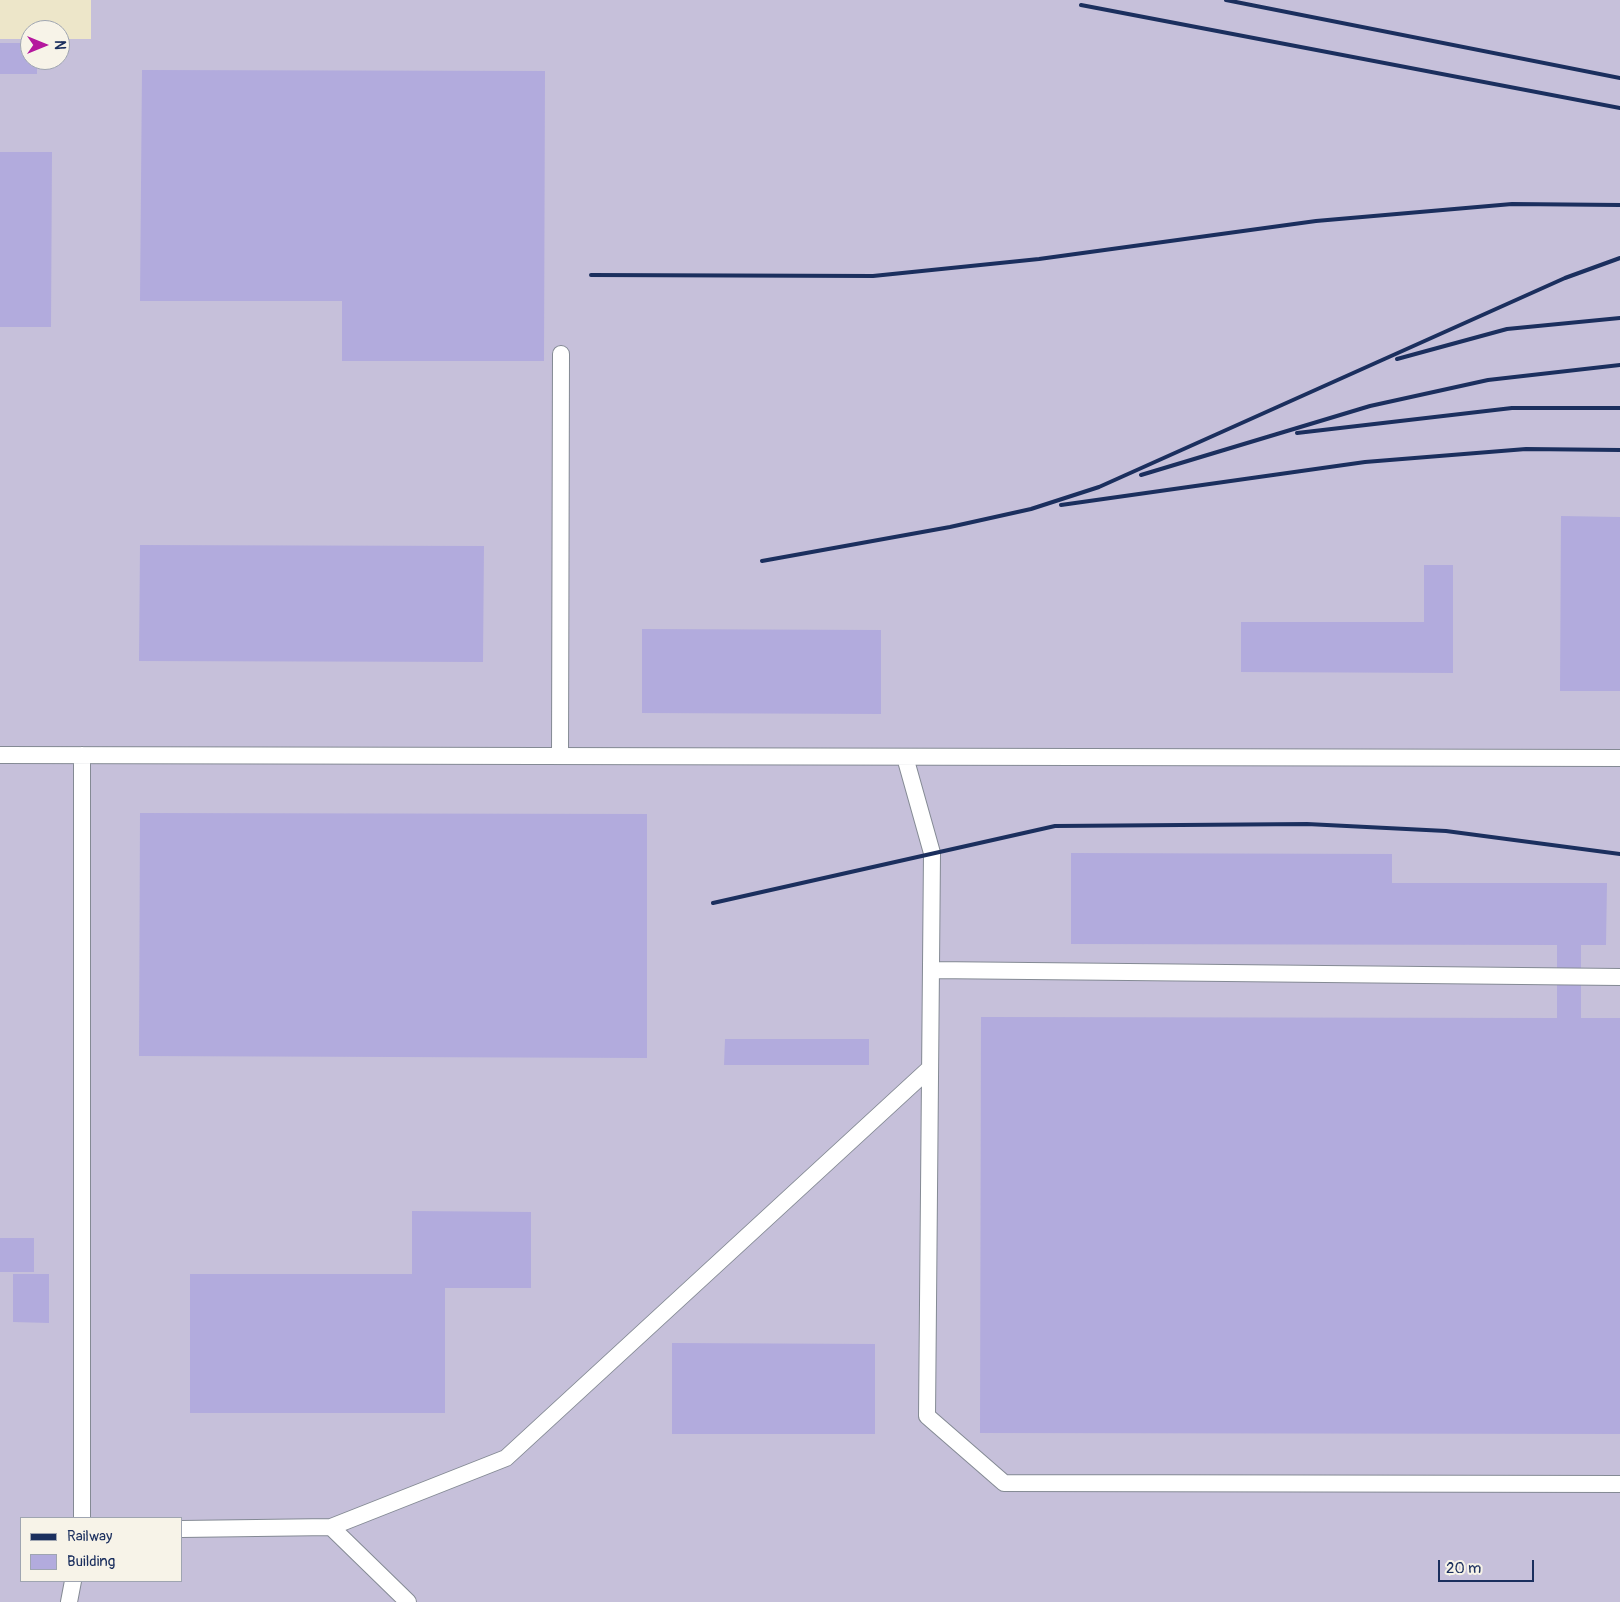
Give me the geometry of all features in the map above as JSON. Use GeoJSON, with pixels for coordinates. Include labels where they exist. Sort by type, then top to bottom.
{"type":"FeatureCollection","features":[{"type":"Feature","properties":{"kind":"lane"},"geometry":{"type":"LineString","coordinates":[[560,756],[561,354]]}},
{"type":"Feature","properties":{"kind":"lane"},"geometry":{"type":"LineString","coordinates":[[0,755],[1620,758]]}},
{"type":"Feature","properties":{"kind":"lane"},"geometry":{"type":"LineString","coordinates":[[82,755],[82,1517]]}},
{"type":"Feature","properties":{"kind":"lane"},"geometry":{"type":"LineString","coordinates":[[905,757],[932,854],[927,1416],[1004,1483],[1620,1484]]}},
{"type":"Feature","properties":{"kind":"lane"},"geometry":{"type":"LineString","coordinates":[[931,970],[1620,977]]}},
{"type":"Feature","properties":{"kind":"lane"},"geometry":{"type":"LineString","coordinates":[[182,1529],[331,1527],[506,1458],[930,1068]]}},
{"type":"Feature","properties":{"kind":"lane"},"geometry":{"type":"LineString","coordinates":[[331,1527],[408,1602]]}},
{"type":"Feature","properties":{"kind":"lane"},"geometry":{"type":"LineString","coordinates":[[69,1602],[73,1582]]}},
{"type":"Feature","properties":{"kind":"shaded area"},"geometry":{"type":"Polygon","coordinates":[[[91,0],[1620,0],[1620,1602],[0,1602],[0,39],[20,39],[20,70],[70,70],[70,39],[91,39],[91,0]]]}},
{"type":"Feature","properties":{"kind":"building"},"geometry":{"type":"Polygon","coordinates":[[[0,43],[20,43],[20,70],[37,70],[37,74],[0,74],[0,43]]]}},
{"type":"Feature","properties":{"kind":"building"},"geometry":{"type":"Polygon","coordinates":[[[142,70],[545,71],[544,361],[342,361],[342,301],[140,301],[142,70]]]}},
{"type":"Feature","properties":{"kind":"building"},"geometry":{"type":"Polygon","coordinates":[[[0,152],[52,152],[51,327],[0,327],[0,152]]]}},
{"type":"Feature","properties":{"kind":"building"},"geometry":{"type":"Polygon","coordinates":[[[1561,516],[1620,517],[1620,691],[1560,691],[1561,516]]]}},
{"type":"Feature","properties":{"kind":"building"},"geometry":{"type":"Polygon","coordinates":[[[140,545],[484,546],[483,662],[139,661],[140,545]]]}},
{"type":"Feature","properties":{"kind":"building"},"geometry":{"type":"Polygon","coordinates":[[[1424,565],[1453,565],[1453,673],[1241,672],[1241,622],[1424,622],[1424,565]]]}},
{"type":"Feature","properties":{"kind":"building"},"geometry":{"type":"Polygon","coordinates":[[[642,629],[881,630],[881,714],[642,713],[642,629]]]}},
{"type":"Feature","properties":{"kind":"building"},"geometry":{"type":"Polygon","coordinates":[[[140,813],[647,814],[647,1058],[139,1056],[140,813]]]}},
{"type":"Feature","properties":{"kind":"building"},"geometry":{"type":"Polygon","coordinates":[[[1071,853],[1392,854],[1392,883],[1607,883],[1606,945],[1581,945],[1581,1018],[1620,1018],[1620,1434],[980,1433],[981,1017],[1557,1018],[1557,945],[1071,944],[1071,853]]]}},
{"type":"Feature","properties":{"kind":"building"},"geometry":{"type":"Polygon","coordinates":[[[725,1039],[869,1039],[869,1065],[724,1065],[725,1039]]]}},
{"type":"Feature","properties":{"kind":"building"},"geometry":{"type":"Polygon","coordinates":[[[412,1211],[531,1212],[531,1288],[445,1288],[445,1413],[190,1413],[190,1274],[412,1274],[412,1211]]]}},
{"type":"Feature","properties":{"kind":"building"},"geometry":{"type":"Polygon","coordinates":[[[0,1238],[34,1238],[34,1272],[0,1272],[0,1238]]]}},
{"type":"Feature","properties":{"kind":"building"},"geometry":{"type":"Polygon","coordinates":[[[13,1274],[49,1274],[49,1323],[13,1322],[13,1274]]]}},
{"type":"Feature","properties":{"kind":"building"},"geometry":{"type":"Polygon","coordinates":[[[672,1343],[875,1344],[875,1434],[672,1434],[672,1343]]]}},
{"type":"Feature","properties":{"kind":"railway"},"geometry":{"type":"LineString","coordinates":[[1226,0],[1620,78]]}},
{"type":"Feature","properties":{"kind":"railway"},"geometry":{"type":"LineString","coordinates":[[1081,5],[1620,108]]}},
{"type":"Feature","properties":{"kind":"railway"},"geometry":{"type":"LineString","coordinates":[[591,275],[873,276],[1039,259],[1316,221],[1512,204],[1620,205]]}},
{"type":"Feature","properties":{"kind":"railway"},"geometry":{"type":"LineString","coordinates":[[762,561],[950,527],[1031,509],[1099,487],[1565,278],[1620,258]]}},
{"type":"Feature","properties":{"kind":"railway"},"geometry":{"type":"LineString","coordinates":[[1397,359],[1507,329],[1620,318]]}},
{"type":"Feature","properties":{"kind":"railway"},"geometry":{"type":"LineString","coordinates":[[1141,475],[1370,406],[1488,380],[1620,365]]}},
{"type":"Feature","properties":{"kind":"railway"},"geometry":{"type":"LineString","coordinates":[[1297,433],[1512,408],[1620,408]]}},
{"type":"Feature","properties":{"kind":"railway"},"geometry":{"type":"LineString","coordinates":[[1061,505],[1365,462],[1526,449],[1620,450]]}},
{"type":"Feature","properties":{"kind":"railway"},"geometry":{"type":"LineString","coordinates":[[713,903],[1055,826],[1307,824],[1446,831],[1620,854]]}}]}
